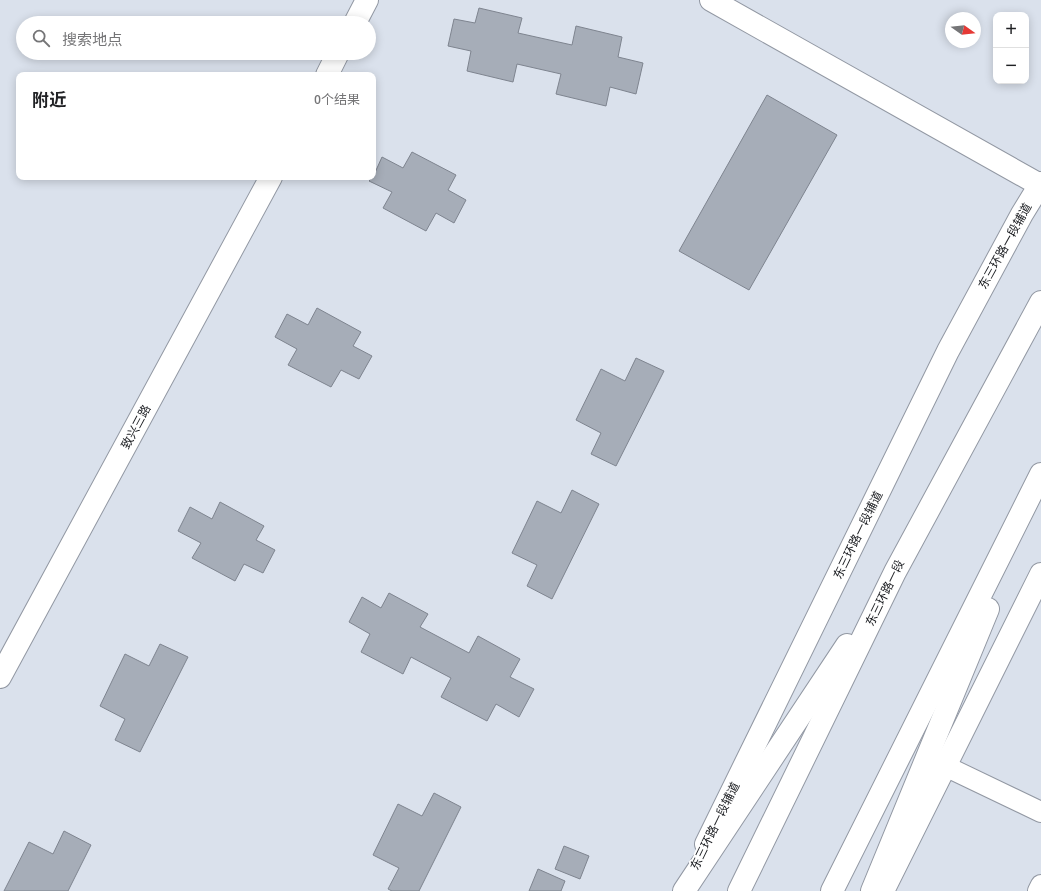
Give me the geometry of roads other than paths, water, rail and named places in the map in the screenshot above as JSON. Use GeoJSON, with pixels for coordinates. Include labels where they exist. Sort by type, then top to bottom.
{"type":"FeatureCollection","features":[{"type":"Feature","properties":{"kind":"main road"},"geometry":{"type":"LineString","coordinates":[[359,16],[367,0]]}},
{"type":"Feature","properties":{"kind":"main road"},"geometry":{"type":"LineString","coordinates":[[711,0],[1040,184]]}},
{"type":"Feature","properties":{"kind":"main road"},"geometry":{"type":"LineString","coordinates":[[328,72],[334,60]]}},
{"type":"Feature","properties":{"kind":"main road","name":"致兴三路"},"geometry":{"type":"LineString","coordinates":[[0,676],[269,180]]}},
{"type":"Feature","properties":{"kind":"main road","name":"东三环路一段辅道"},"geometry":{"type":"LineString","coordinates":[[684,891],[948,351],[1022,214],[1040,184]]}},
{"type":"Feature","properties":{"kind":"main road","name":"东三环路一段"},"geometry":{"type":"LineString","coordinates":[[740,891],[895,572],[1041,302]]}},
{"type":"Feature","properties":{"kind":"main road"},"geometry":{"type":"LineString","coordinates":[[832,891],[1041,474]]}},
{"type":"Feature","properties":{"kind":"main road"},"geometry":{"type":"LineString","coordinates":[[872,891],[1041,481]]}},
{"type":"Feature","properties":{"kind":"main road"},"geometry":{"type":"LineString","coordinates":[[684,891],[895,572]]}},
{"type":"Feature","properties":{"kind":"main road"},"geometry":{"type":"LineString","coordinates":[[883,891],[1041,574]]}},
{"type":"Feature","properties":{"kind":"street"},"geometry":{"type":"LineString","coordinates":[[945,766],[1041,812]]}},
{"type":"Feature","properties":{"kind":"street"},"geometry":{"type":"LineString","coordinates":[[1038,891],[1041,885]]}}]}
